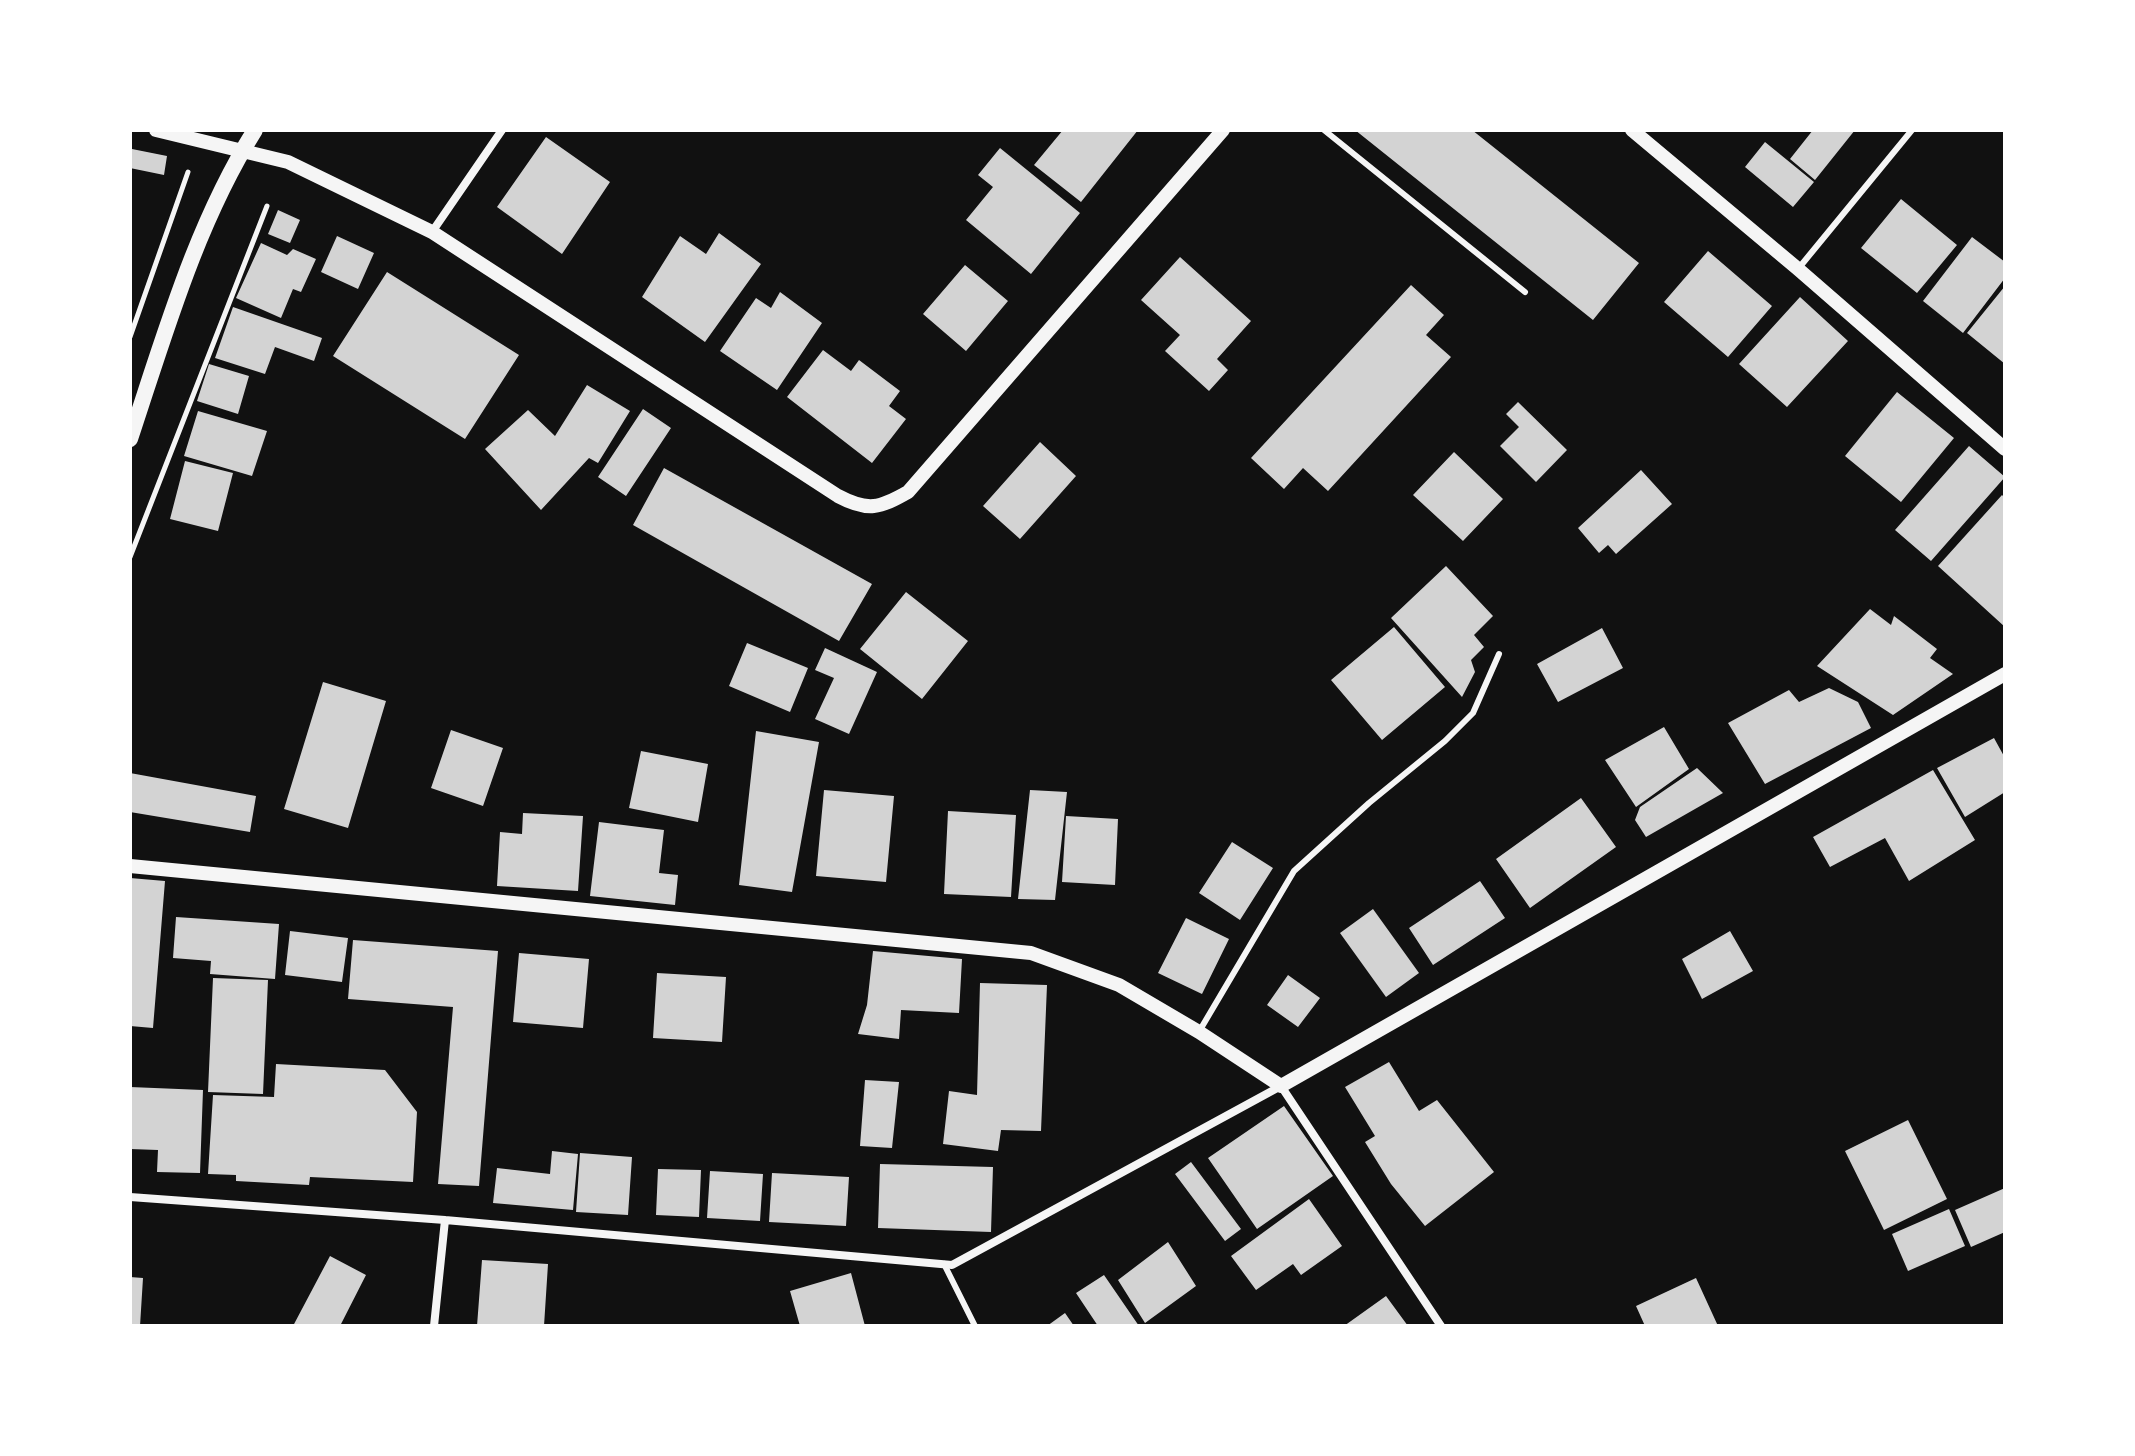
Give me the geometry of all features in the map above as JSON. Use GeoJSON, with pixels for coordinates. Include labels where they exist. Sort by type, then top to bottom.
{"type":"FeatureCollection","features":[{"type":"Feature","properties":{"kind":"main road"},"geometry":{"type":"LineString","coordinates":[[130,439],[177,300],[223,188],[255,130]]}},
{"type":"Feature","properties":{"kind":"street"},"geometry":{"type":"LineString","coordinates":[[156,130],[288,162],[432,232],[838,496],[870,508],[908,492],[1223,130]]}},
{"type":"Feature","properties":{"kind":"street"},"geometry":{"type":"LineString","coordinates":[[432,232],[502,130]]}},
{"type":"Feature","properties":{"kind":"street"},"geometry":{"type":"LineString","coordinates":[[1632,130],[2005,449]]}},
{"type":"Feature","properties":{"kind":"street"},"geometry":{"type":"LineString","coordinates":[[130,1197],[445,1220],[952,1265],[1281,1086],[2005,674]]}},
{"type":"Feature","properties":{"kind":"street"},"geometry":{"type":"LineString","coordinates":[[130,866],[1031,953],[1119,985],[1199,1032],[1281,1086],[1441,1326]]}},
{"type":"Feature","properties":{"kind":"street"},"geometry":{"type":"LineString","coordinates":[[434,1326],[445,1220]]}},
{"type":"Feature","properties":{"kind":"lane"},"geometry":{"type":"LineString","coordinates":[[1324,130],[1525,292]]}},
{"type":"Feature","properties":{"kind":"lane"},"geometry":{"type":"LineString","coordinates":[[1798,269],[1912,130]]}},
{"type":"Feature","properties":{"kind":"lane"},"geometry":{"type":"LineString","coordinates":[[1199,1032],[1294,871],[1473,713],[1499,654]]}},
{"type":"Feature","properties":{"kind":"lane"},"geometry":{"type":"LineString","coordinates":[[944,1264],[975,1326]]}},
{"type":"Feature","properties":{"kind":"path"},"geometry":{"type":"LineString","coordinates":[[130,337],[188,172]]}},
{"type":"Feature","properties":{"kind":"path"},"geometry":{"type":"LineString","coordinates":[[130,557],[267,206]]}},
{"type":"Feature","properties":{"kind":"building"},"geometry":{"type":"Polygon","coordinates":[[[1063,130],[1138,130],[1081,202],[1034,165],[1063,130]]]}},
{"type":"Feature","properties":{"kind":"building"},"geometry":{"type":"Polygon","coordinates":[[[1355,130],[1472,130],[1639,263],[1593,320],[1355,130]]]}},
{"type":"Feature","properties":{"kind":"building"},"geometry":{"type":"Polygon","coordinates":[[[1813,130],[1855,130],[1815,180],[1790,159],[1813,130]]]}},
{"type":"Feature","properties":{"kind":"building"},"geometry":{"type":"Polygon","coordinates":[[[546,137],[610,182],[562,254],[497,207],[546,137]]]}},
{"type":"Feature","properties":{"kind":"building"},"geometry":{"type":"Polygon","coordinates":[[[1765,142],[1814,182],[1793,207],[1745,167],[1765,142]]]}},
{"type":"Feature","properties":{"kind":"building"},"geometry":{"type":"Polygon","coordinates":[[[1000,148],[1080,213],[1031,274],[966,220],[993,187],[978,175],[1000,148]]]}},
{"type":"Feature","properties":{"kind":"building"},"geometry":{"type":"Polygon","coordinates":[[[132,149],[167,156],[164,175],[130,168],[132,149]]]}},
{"type":"Feature","properties":{"kind":"building"},"geometry":{"type":"Polygon","coordinates":[[[1901,199],[1957,245],[1917,293],[1861,248],[1901,199]]]}},
{"type":"Feature","properties":{"kind":"building"},"geometry":{"type":"Polygon","coordinates":[[[278,210],[300,220],[290,243],[268,234],[278,210]]]}},
{"type":"Feature","properties":{"kind":"building"},"geometry":{"type":"Polygon","coordinates":[[[719,233],[761,264],[705,342],[642,297],[680,236],[706,254],[719,233]]]}},
{"type":"Feature","properties":{"kind":"building"},"geometry":{"type":"Polygon","coordinates":[[[337,236],[374,253],[358,289],[321,272],[337,236]]]}},
{"type":"Feature","properties":{"kind":"building"},"geometry":{"type":"Polygon","coordinates":[[[1972,237],[2005,262],[2005,278],[1963,333],[1923,301],[1972,237]]]}},
{"type":"Feature","properties":{"kind":"building"},"geometry":{"type":"Polygon","coordinates":[[[261,243],[287,255],[293,249],[316,259],[301,292],[293,289],[281,318],[236,298],[261,243]]]}},
{"type":"Feature","properties":{"kind":"building"},"geometry":{"type":"Polygon","coordinates":[[[1708,251],[1772,306],[1728,357],[1664,302],[1708,251]]]}},
{"type":"Feature","properties":{"kind":"building"},"geometry":{"type":"Polygon","coordinates":[[[1180,257],[1251,321],[1217,359],[1228,370],[1209,391],[1165,351],[1180,335],[1141,300],[1180,257]]]}},
{"type":"Feature","properties":{"kind":"building"},"geometry":{"type":"Polygon","coordinates":[[[965,265],[1008,301],[966,351],[923,314],[965,265]]]}},
{"type":"Feature","properties":{"kind":"building"},"geometry":{"type":"Polygon","coordinates":[[[387,272],[519,355],[465,439],[333,356],[387,272]]]}},
{"type":"Feature","properties":{"kind":"building"},"geometry":{"type":"Polygon","coordinates":[[[1411,285],[1444,315],[1426,335],[1451,357],[1328,491],[1303,468],[1284,489],[1251,458],[1411,285]]]}},
{"type":"Feature","properties":{"kind":"building"},"geometry":{"type":"Polygon","coordinates":[[[2005,286],[2005,364],[1967,333],[2005,286]]]}},
{"type":"Feature","properties":{"kind":"building"},"geometry":{"type":"Polygon","coordinates":[[[780,292],[822,323],[777,390],[720,351],[756,298],[771,308],[780,292]]]}},
{"type":"Feature","properties":{"kind":"building"},"geometry":{"type":"Polygon","coordinates":[[[1800,297],[1848,341],[1787,407],[1739,364],[1800,297]]]}},
{"type":"Feature","properties":{"kind":"building"},"geometry":{"type":"Polygon","coordinates":[[[233,307],[322,338],[314,361],[275,347],[265,374],[215,358],[233,307]]]}},
{"type":"Feature","properties":{"kind":"building"},"geometry":{"type":"Polygon","coordinates":[[[823,350],[851,371],[859,360],[900,391],[889,406],[906,419],[872,463],[787,397],[823,350]]]}},
{"type":"Feature","properties":{"kind":"building"},"geometry":{"type":"Polygon","coordinates":[[[209,364],[249,376],[238,414],[197,401],[209,364]]]}},
{"type":"Feature","properties":{"kind":"building"},"geometry":{"type":"Polygon","coordinates":[[[587,385],[630,411],[598,463],[589,458],[541,510],[485,449],[528,410],[555,436],[587,385]]]}},
{"type":"Feature","properties":{"kind":"building"},"geometry":{"type":"Polygon","coordinates":[[[1897,392],[1954,438],[1901,502],[1845,456],[1897,392]]]}},
{"type":"Feature","properties":{"kind":"building"},"geometry":{"type":"Polygon","coordinates":[[[1518,402],[1567,450],[1536,482],[1500,446],[1519,427],[1506,414],[1518,402]]]}},
{"type":"Feature","properties":{"kind":"building"},"geometry":{"type":"Polygon","coordinates":[[[643,409],[671,428],[626,496],[598,477],[643,409]]]}},
{"type":"Feature","properties":{"kind":"building"},"geometry":{"type":"Polygon","coordinates":[[[198,411],[267,431],[252,476],[184,456],[198,411]]]}},
{"type":"Feature","properties":{"kind":"building"},"geometry":{"type":"Polygon","coordinates":[[[1040,442],[1076,476],[1020,539],[983,506],[1040,442]]]}},
{"type":"Feature","properties":{"kind":"building"},"geometry":{"type":"Polygon","coordinates":[[[1969,446],[2005,477],[1931,561],[1895,530],[1969,446]]]}},
{"type":"Feature","properties":{"kind":"building"},"geometry":{"type":"Polygon","coordinates":[[[1454,452],[1503,499],[1463,541],[1413,495],[1454,452]]]}},
{"type":"Feature","properties":{"kind":"building"},"geometry":{"type":"Polygon","coordinates":[[[185,461],[233,473],[218,531],[170,519],[185,461]]]}},
{"type":"Feature","properties":{"kind":"building"},"geometry":{"type":"Polygon","coordinates":[[[664,468],[872,584],[839,641],[633,525],[664,468]]]}},
{"type":"Feature","properties":{"kind":"building"},"geometry":{"type":"Polygon","coordinates":[[[1641,470],[1672,504],[1616,554],[1608,545],[1599,553],[1578,528],[1641,470]]]}},
{"type":"Feature","properties":{"kind":"building"},"geometry":{"type":"Polygon","coordinates":[[[2002,495],[2005,498],[2005,627],[1938,566],[2002,495]]]}},
{"type":"Feature","properties":{"kind":"building"},"geometry":{"type":"Polygon","coordinates":[[[1446,566],[1493,616],[1474,635],[1484,647],[1471,660],[1475,672],[1462,697],[1391,618],[1446,566]]]}},
{"type":"Feature","properties":{"kind":"building"},"geometry":{"type":"Polygon","coordinates":[[[906,592],[968,641],[922,699],[860,649],[906,592]]]}},
{"type":"Feature","properties":{"kind":"building"},"geometry":{"type":"Polygon","coordinates":[[[1870,609],[1891,625],[1894,616],[1937,649],[1930,658],[1953,674],[1893,715],[1817,666],[1870,609]]]}},
{"type":"Feature","properties":{"kind":"building"},"geometry":{"type":"Polygon","coordinates":[[[1394,627],[1445,687],[1382,740],[1331,680],[1394,627]]]}},
{"type":"Feature","properties":{"kind":"building"},"geometry":{"type":"Polygon","coordinates":[[[1602,628],[1623,668],[1558,702],[1537,664],[1602,628]]]}},
{"type":"Feature","properties":{"kind":"building"},"geometry":{"type":"Polygon","coordinates":[[[747,643],[808,668],[790,712],[729,686],[747,643]]]}},
{"type":"Feature","properties":{"kind":"building"},"geometry":{"type":"Polygon","coordinates":[[[825,648],[877,672],[849,734],[815,719],[834,678],[815,670],[825,648]]]}},
{"type":"Feature","properties":{"kind":"building"},"geometry":{"type":"Polygon","coordinates":[[[323,682],[386,701],[348,828],[284,809],[323,682]]]}},
{"type":"Feature","properties":{"kind":"building"},"geometry":{"type":"Polygon","coordinates":[[[1829,688],[1858,702],[1871,728],[1765,784],[1728,723],[1789,690],[1799,702],[1829,688]]]}},
{"type":"Feature","properties":{"kind":"building"},"geometry":{"type":"Polygon","coordinates":[[[1664,727],[1689,769],[1636,807],[1605,760],[1664,727]]]}},
{"type":"Feature","properties":{"kind":"building"},"geometry":{"type":"Polygon","coordinates":[[[451,730],[503,748],[483,806],[431,788],[451,730]]]}},
{"type":"Feature","properties":{"kind":"building"},"geometry":{"type":"Polygon","coordinates":[[[756,731],[819,742],[792,892],[739,885],[756,731]]]}},
{"type":"Feature","properties":{"kind":"building"},"geometry":{"type":"Polygon","coordinates":[[[1994,738],[2005,758],[2005,792],[1965,817],[1937,768],[1994,738]]]}},
{"type":"Feature","properties":{"kind":"building"},"geometry":{"type":"Polygon","coordinates":[[[641,751],[708,764],[698,822],[629,808],[641,751]]]}},
{"type":"Feature","properties":{"kind":"building"},"geometry":{"type":"Polygon","coordinates":[[[1697,768],[1723,793],[1646,837],[1635,820],[1640,807],[1697,768]]]}},
{"type":"Feature","properties":{"kind":"building"},"geometry":{"type":"Polygon","coordinates":[[[1933,770],[1975,840],[1909,881],[1885,838],[1830,867],[1813,837],[1933,770]]]}},
{"type":"Feature","properties":{"kind":"building"},"geometry":{"type":"Polygon","coordinates":[[[130,773],[256,796],[250,832],[130,812],[130,773]]]}},
{"type":"Feature","properties":{"kind":"building"},"geometry":{"type":"Polygon","coordinates":[[[824,790],[894,796],[886,882],[816,876],[824,790]]]}},
{"type":"Feature","properties":{"kind":"building"},"geometry":{"type":"Polygon","coordinates":[[[1030,790],[1067,792],[1055,900],[1018,899],[1030,790]]]}},
{"type":"Feature","properties":{"kind":"building"},"geometry":{"type":"Polygon","coordinates":[[[1581,798],[1616,847],[1530,908],[1496,859],[1581,798]]]}},
{"type":"Feature","properties":{"kind":"building"},"geometry":{"type":"Polygon","coordinates":[[[948,811],[1016,815],[1011,897],[944,894],[948,811]]]}},
{"type":"Feature","properties":{"kind":"building"},"geometry":{"type":"Polygon","coordinates":[[[523,813],[583,816],[578,891],[497,886],[500,832],[522,834],[523,813]]]}},
{"type":"Feature","properties":{"kind":"building"},"geometry":{"type":"Polygon","coordinates":[[[1066,816],[1118,819],[1115,885],[1062,882],[1066,816]]]}},
{"type":"Feature","properties":{"kind":"building"},"geometry":{"type":"Polygon","coordinates":[[[599,822],[664,830],[659,873],[678,875],[675,905],[590,896],[599,822]]]}},
{"type":"Feature","properties":{"kind":"building"},"geometry":{"type":"Polygon","coordinates":[[[1232,842],[1273,868],[1240,920],[1199,893],[1232,842]]]}},
{"type":"Feature","properties":{"kind":"building"},"geometry":{"type":"Polygon","coordinates":[[[130,878],[165,881],[153,1028],[130,1026],[130,878]]]}},
{"type":"Feature","properties":{"kind":"building"},"geometry":{"type":"Polygon","coordinates":[[[1480,881],[1505,918],[1433,965],[1409,928],[1480,881]]]}},
{"type":"Feature","properties":{"kind":"building"},"geometry":{"type":"Polygon","coordinates":[[[1373,909],[1419,973],[1386,997],[1340,933],[1373,909]]]}},
{"type":"Feature","properties":{"kind":"building"},"geometry":{"type":"Polygon","coordinates":[[[176,917],[279,924],[275,979],[210,974],[211,961],[173,958],[176,917]]]}},
{"type":"Feature","properties":{"kind":"building"},"geometry":{"type":"Polygon","coordinates":[[[1186,918],[1229,939],[1202,994],[1158,973],[1186,918]]]}},
{"type":"Feature","properties":{"kind":"building"},"geometry":{"type":"Polygon","coordinates":[[[290,931],[348,938],[342,982],[285,975],[290,931]]]}},
{"type":"Feature","properties":{"kind":"building"},"geometry":{"type":"Polygon","coordinates":[[[1730,931],[1753,971],[1702,999],[1682,959],[1730,931]]]}},
{"type":"Feature","properties":{"kind":"building"},"geometry":{"type":"Polygon","coordinates":[[[353,940],[498,951],[479,1186],[438,1184],[453,1007],[348,999],[353,940]]]}},
{"type":"Feature","properties":{"kind":"building"},"geometry":{"type":"Polygon","coordinates":[[[873,951],[962,959],[959,1013],[901,1010],[899,1039],[858,1034],[867,1005],[873,951]]]}},
{"type":"Feature","properties":{"kind":"building"},"geometry":{"type":"Polygon","coordinates":[[[519,953],[589,959],[583,1028],[513,1022],[519,953]]]}},
{"type":"Feature","properties":{"kind":"building"},"geometry":{"type":"Polygon","coordinates":[[[657,973],[726,977],[722,1042],[653,1038],[657,973]]]}},
{"type":"Feature","properties":{"kind":"building"},"geometry":{"type":"Polygon","coordinates":[[[1288,975],[1320,998],[1298,1027],[1267,1005],[1288,975]]]}},
{"type":"Feature","properties":{"kind":"building"},"geometry":{"type":"Polygon","coordinates":[[[213,978],[268,980],[263,1094],[208,1092],[213,978]]]}},
{"type":"Feature","properties":{"kind":"building"},"geometry":{"type":"Polygon","coordinates":[[[980,983],[1047,985],[1041,1131],[1001,1130],[998,1151],[943,1144],[949,1091],[977,1095],[980,983]]]}},
{"type":"Feature","properties":{"kind":"building"},"geometry":{"type":"Polygon","coordinates":[[[1389,1062],[1419,1111],[1437,1100],[1494,1172],[1425,1226],[1391,1184],[1365,1142],[1375,1136],[1345,1087],[1389,1062]]]}},
{"type":"Feature","properties":{"kind":"building"},"geometry":{"type":"Polygon","coordinates":[[[276,1064],[385,1070],[417,1112],[413,1182],[310,1177],[309,1185],[236,1181],[236,1175],[208,1174],[213,1095],[274,1097],[276,1064]]]}},
{"type":"Feature","properties":{"kind":"building"},"geometry":{"type":"Polygon","coordinates":[[[865,1080],[899,1082],[892,1148],[860,1146],[865,1080]]]}},
{"type":"Feature","properties":{"kind":"building"},"geometry":{"type":"Polygon","coordinates":[[[130,1087],[203,1090],[200,1173],[157,1172],[158,1150],[130,1149],[130,1087]]]}},
{"type":"Feature","properties":{"kind":"building"},"geometry":{"type":"Polygon","coordinates":[[[1284,1106],[1333,1176],[1257,1229],[1208,1158],[1284,1106]]]}},
{"type":"Feature","properties":{"kind":"building"},"geometry":{"type":"Polygon","coordinates":[[[1908,1120],[1947,1199],[1884,1230],[1845,1151],[1908,1120]]]}},
{"type":"Feature","properties":{"kind":"building"},"geometry":{"type":"Polygon","coordinates":[[[552,1151],[578,1154],[573,1210],[493,1203],[497,1168],[550,1174],[552,1151]]]}},
{"type":"Feature","properties":{"kind":"building"},"geometry":{"type":"Polygon","coordinates":[[[580,1153],[632,1157],[628,1215],[576,1212],[580,1153]]]}},
{"type":"Feature","properties":{"kind":"building"},"geometry":{"type":"Polygon","coordinates":[[[1191,1162],[1241,1229],[1225,1241],[1175,1174],[1191,1162]]]}},
{"type":"Feature","properties":{"kind":"building"},"geometry":{"type":"Polygon","coordinates":[[[880,1164],[993,1167],[991,1232],[878,1228],[880,1164]]]}},
{"type":"Feature","properties":{"kind":"building"},"geometry":{"type":"Polygon","coordinates":[[[658,1169],[701,1170],[699,1217],[656,1215],[658,1169]]]}},
{"type":"Feature","properties":{"kind":"building"},"geometry":{"type":"Polygon","coordinates":[[[710,1171],[763,1174],[760,1221],[707,1218],[710,1171]]]}},
{"type":"Feature","properties":{"kind":"building"},"geometry":{"type":"Polygon","coordinates":[[[772,1173],[849,1177],[846,1226],[769,1222],[772,1173]]]}},
{"type":"Feature","properties":{"kind":"building"},"geometry":{"type":"Polygon","coordinates":[[[2005,1188],[2005,1232],[1971,1247],[1955,1210],[2005,1188]]]}},
{"type":"Feature","properties":{"kind":"building"},"geometry":{"type":"Polygon","coordinates":[[[1309,1199],[1342,1246],[1301,1275],[1293,1264],[1256,1290],[1231,1256],[1309,1199]]]}},
{"type":"Feature","properties":{"kind":"building"},"geometry":{"type":"Polygon","coordinates":[[[1949,1209],[1965,1246],[1908,1271],[1892,1234],[1949,1209]]]}},
{"type":"Feature","properties":{"kind":"building"},"geometry":{"type":"Polygon","coordinates":[[[1168,1242],[1196,1286],[1145,1323],[1118,1280],[1168,1242]]]}},
{"type":"Feature","properties":{"kind":"building"},"geometry":{"type":"Polygon","coordinates":[[[330,1256],[366,1275],[340,1326],[293,1326],[330,1256]]]}},
{"type":"Feature","properties":{"kind":"building"},"geometry":{"type":"Polygon","coordinates":[[[482,1260],[548,1264],[544,1326],[477,1326],[482,1260]]]}},
{"type":"Feature","properties":{"kind":"building"},"geometry":{"type":"Polygon","coordinates":[[[851,1273],[865,1326],[800,1326],[790,1291],[851,1273]]]}},
{"type":"Feature","properties":{"kind":"building"},"geometry":{"type":"Polygon","coordinates":[[[1104,1275],[1139,1326],[1098,1326],[1076,1293],[1104,1275]]]}},
{"type":"Feature","properties":{"kind":"building"},"geometry":{"type":"Polygon","coordinates":[[[130,1277],[143,1278],[140,1326],[130,1326],[130,1277]]]}},
{"type":"Feature","properties":{"kind":"building"},"geometry":{"type":"Polygon","coordinates":[[[1696,1278],[1718,1326],[1645,1326],[1636,1306],[1696,1278]]]}},
{"type":"Feature","properties":{"kind":"building"},"geometry":{"type":"Polygon","coordinates":[[[1386,1296],[1408,1326],[1344,1326],[1386,1296]]]}},
{"type":"Feature","properties":{"kind":"building"},"geometry":{"type":"Polygon","coordinates":[[[1065,1313],[1074,1326],[1047,1326],[1065,1313]]]}}]}
